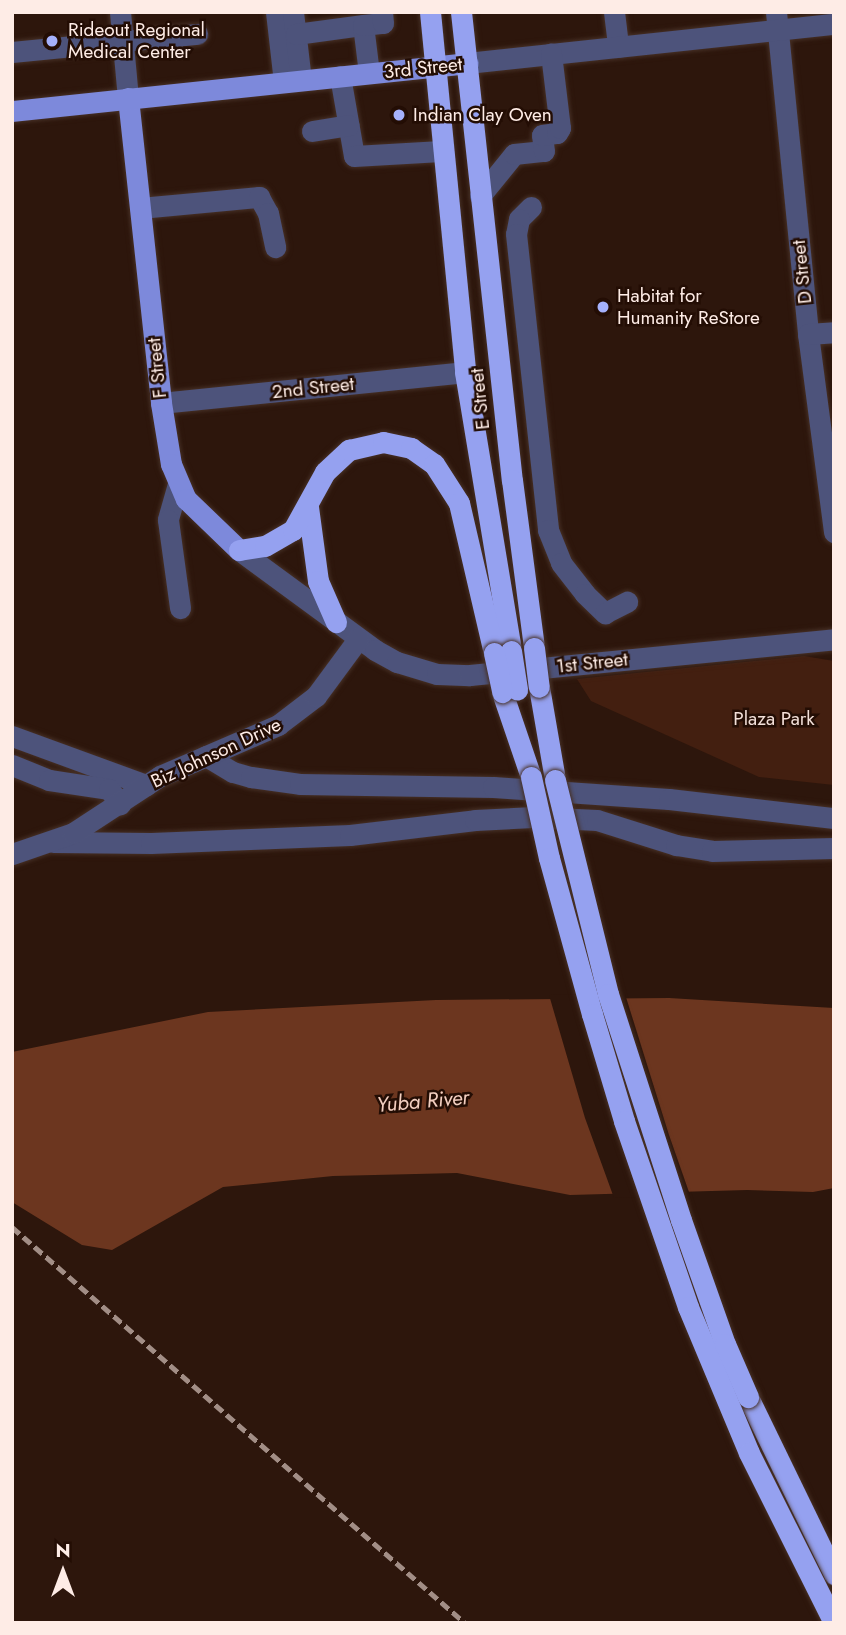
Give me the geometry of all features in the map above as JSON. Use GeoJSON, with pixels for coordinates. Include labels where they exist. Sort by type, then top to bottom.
{"type":"FeatureCollection","features":[{"type":"Feature","properties":{"kind":"highway","name":"E Street"},"geometry":{"type":"LineString","coordinates":[[430,12],[441,151],[465,372],[503,652],[509,691],[549,858],[624,1121],[684,1296],[749,1454],[834,1623]]}},
{"type":"Feature","properties":{"kind":"highway","name":"E Street"},"geometry":{"type":"LineString","coordinates":[[461,12],[480,196],[539,687],[555,779],[585,911],[608,994],[681,1220],[725,1344],[834,1574]]}},
{"type":"Feature","properties":{"kind":"highway"},"geometry":{"type":"LineString","coordinates":[[239,550],[255,549],[285,537],[308,507],[332,463],[358,446],[393,443],[427,458],[442,473],[459,503],[503,652]]}},
{"type":"Feature","properties":{"kind":"highway"},"geometry":{"type":"LineString","coordinates":[[308,507],[318,581],[336,622]]}},
{"type":"Feature","properties":{"kind":"main road","name":"3rd Street"},"geometry":{"type":"LineString","coordinates":[[12,111],[467,63]]}},
{"type":"Feature","properties":{"kind":"main road","name":"F Street"},"geometry":{"type":"LineString","coordinates":[[128,98],[165,440],[178,484],[197,513],[239,550]]}},
{"type":"Feature","properties":{"kind":"street","name":"F Street"},"geometry":{"type":"LineString","coordinates":[[120,12],[128,98]]}},
{"type":"Feature","properties":{"kind":"street"},"geometry":{"type":"LineString","coordinates":[[276,12],[293,81]]}},
{"type":"Feature","properties":{"kind":"street"},"geometry":{"type":"LineString","coordinates":[[293,12],[296,34],[293,81]]}},
{"type":"Feature","properties":{"kind":"street"},"geometry":{"type":"LineString","coordinates":[[330,15],[383,23],[382,12]]}},
{"type":"Feature","properties":{"kind":"street"},"geometry":{"type":"LineString","coordinates":[[614,12],[618,47]]}},
{"type":"Feature","properties":{"kind":"street"},"geometry":{"type":"LineString","coordinates":[[296,34],[368,19]]}},
{"type":"Feature","properties":{"kind":"street"},"geometry":{"type":"LineString","coordinates":[[368,19],[369,73]]}},
{"type":"Feature","properties":{"kind":"street","name":"3rd Street"},"geometry":{"type":"LineString","coordinates":[[467,63],[618,47],[777,21],[834,24]]}},
{"type":"Feature","properties":{"kind":"street","name":"D Street"},"geometry":{"type":"LineString","coordinates":[[777,21],[808,334],[834,531]]}},
{"type":"Feature","properties":{"kind":"street"},"geometry":{"type":"LineString","coordinates":[[12,52],[197,34]]}},
{"type":"Feature","properties":{"kind":"street"},"geometry":{"type":"LineString","coordinates":[[480,196],[514,154],[544,151],[542,135],[557,133],[560,128],[551,54]]}},
{"type":"Feature","properties":{"kind":"street"},"geometry":{"type":"LineString","coordinates":[[340,76],[354,156],[441,151]]}},
{"type":"Feature","properties":{"kind":"street"},"geometry":{"type":"LineString","coordinates":[[312,131],[349,125]]}},
{"type":"Feature","properties":{"kind":"street"},"geometry":{"type":"LineString","coordinates":[[140,208],[258,197],[268,213],[275,247]]}},
{"type":"Feature","properties":{"kind":"street"},"geometry":{"type":"LineString","coordinates":[[531,207],[519,219],[516,234],[548,530],[561,563],[585,594],[605,612],[627,602]]}},
{"type":"Feature","properties":{"kind":"street"},"geometry":{"type":"LineString","coordinates":[[808,334],[834,332]]}},
{"type":"Feature","properties":{"kind":"street","name":"2nd Street"},"geometry":{"type":"LineString","coordinates":[[161,404],[465,372]]}},
{"type":"Feature","properties":{"kind":"street"},"geometry":{"type":"LineString","coordinates":[[178,484],[169,520],[180,608]]}},
{"type":"Feature","properties":{"kind":"street","name":"F Street"},"geometry":{"type":"LineString","coordinates":[[239,550],[358,639]]}},
{"type":"Feature","properties":{"kind":"street","name":"1st Street"},"geometry":{"type":"LineString","coordinates":[[358,639],[397,662],[419,670],[454,676],[834,639]]}},
{"type":"Feature","properties":{"kind":"street","name":"Biz Johnson Drive"},"geometry":{"type":"LineString","coordinates":[[12,855],[53,842],[97,821],[146,785],[206,756],[258,736],[298,713],[316,696],[358,639]]}},
{"type":"Feature","properties":{"kind":"street"},"geometry":{"type":"LineString","coordinates":[[12,736],[146,785]]}},
{"type":"Feature","properties":{"kind":"street"},"geometry":{"type":"LineString","coordinates":[[206,756],[233,772],[300,784],[493,787],[645,797],[834,818]]}},
{"type":"Feature","properties":{"kind":"street"},"geometry":{"type":"LineString","coordinates":[[12,765],[49,780],[109,789],[120,804]]}},
{"type":"Feature","properties":{"kind":"street"},"geometry":{"type":"LineString","coordinates":[[53,842],[151,843],[350,835],[475,820],[533,817],[597,820],[703,850],[834,848]]}},
{"type":"Feature","properties":{"kind":"green space","name":"Plaza Park"},"geometry":{"type":"Polygon","coordinates":[[[804,656],[834,661],[834,785],[759,777],[591,701],[577,679],[804,656]]]}},
{"type":"Feature","properties":{"kind":"water","name":"Yuba River"},"geometry":{"type":"Polygon","coordinates":[[[669,998],[834,1008],[834,1188],[813,1192],[747,1190],[570,1195],[457,1173],[333,1176],[223,1187],[112,1250],[82,1245],[12,1202],[12,1052],[208,1012],[436,1000],[669,998]]]}},
{"type":"Feature","properties":{"kind":"pier"},"geometry":{"type":"Polygon","coordinates":[[[625,994],[690,1195],[614,1198],[585,1118],[549,995],[625,994]]]}},
{"type":"Feature","properties":{"kind":"railway"},"geometry":{"type":"LineString","coordinates":[[12,1227],[465,1623]]}},
{"type":"Feature","properties":{"kind":"place","name":"Rideout Regional Medical Center"},"geometry":{"type":"Point","coordinates":[52,41]}},
{"type":"Feature","properties":{"kind":"place","name":"Indian Clay Oven"},"geometry":{"type":"Point","coordinates":[399,115]}},
{"type":"Feature","properties":{"kind":"place","name":"Habitat for Humanity ReStore"},"geometry":{"type":"Point","coordinates":[603,307]}}]}
